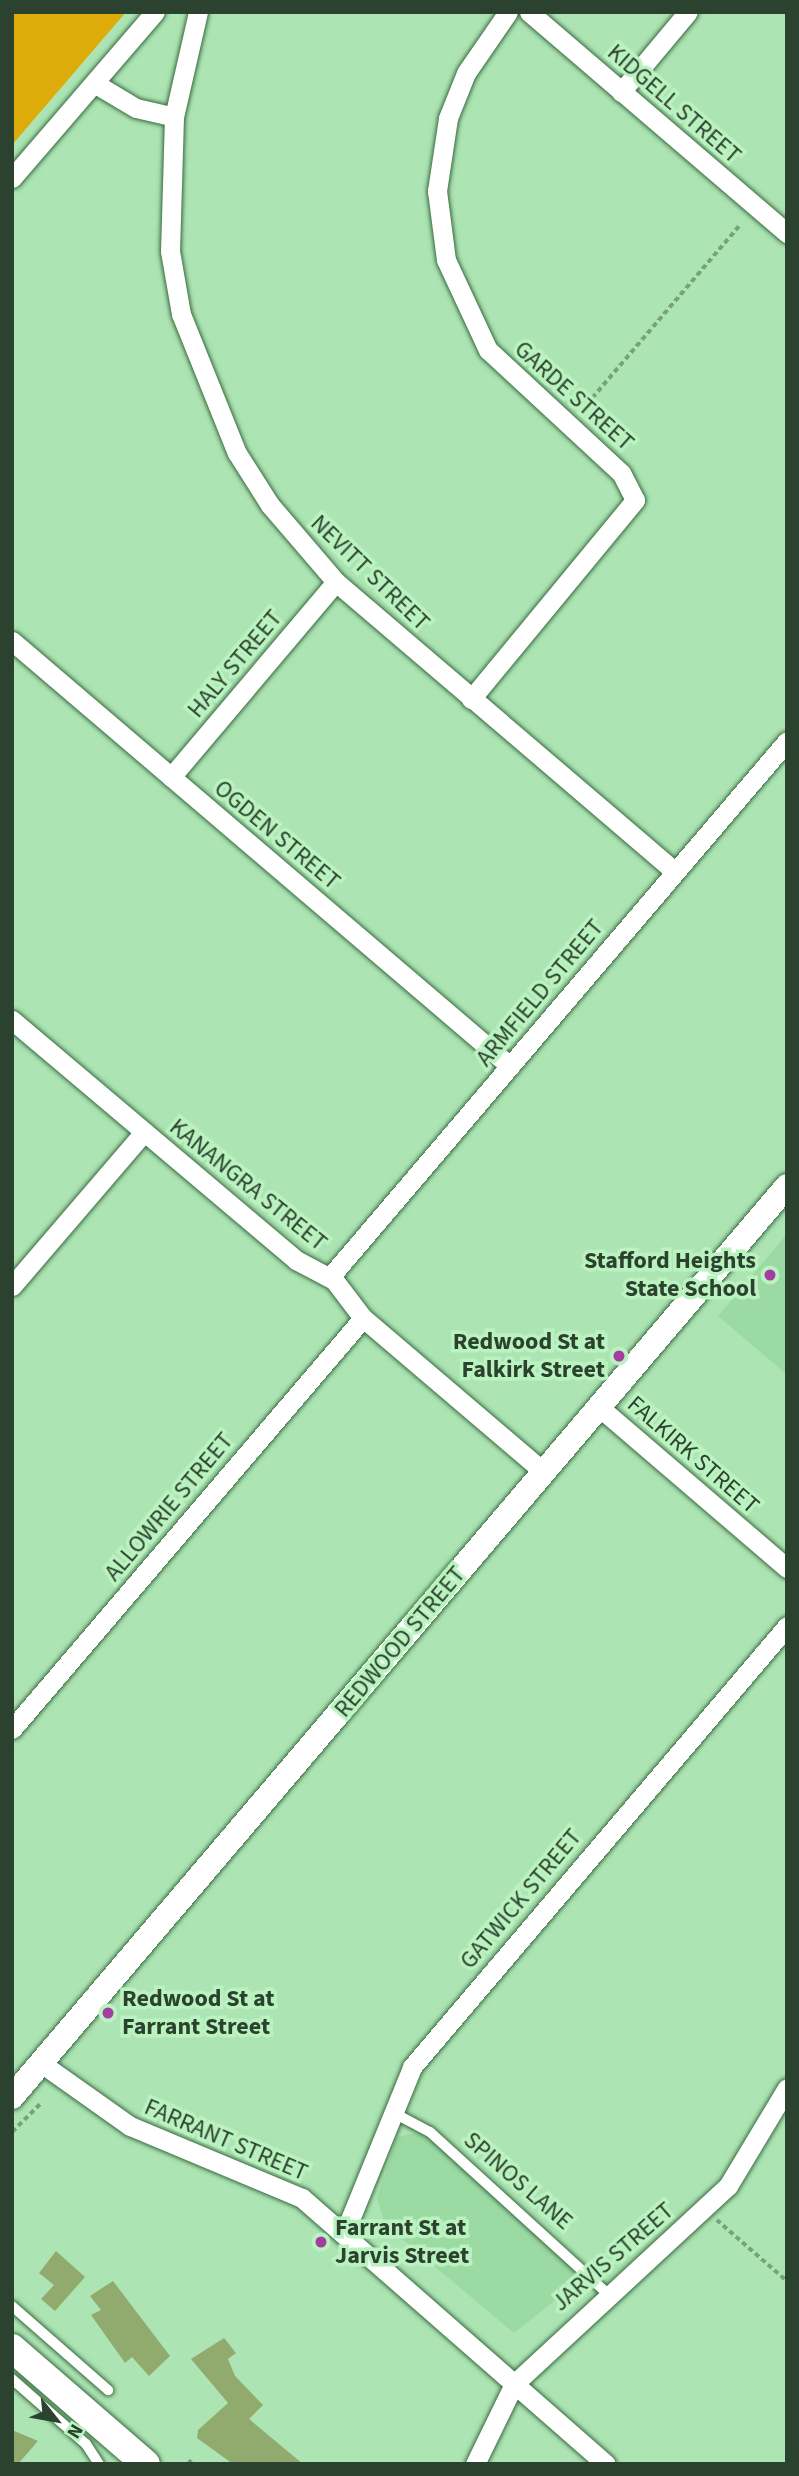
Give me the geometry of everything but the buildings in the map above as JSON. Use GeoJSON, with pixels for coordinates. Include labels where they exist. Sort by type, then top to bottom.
{"type":"FeatureCollection","features":[{"type":"Feature","properties":{"kind":"main road"},"geometry":{"type":"LineString","coordinates":[[12,2348],[146,2464]]}},
{"type":"Feature","properties":{"kind":"street"},"geometry":{"type":"LineString","coordinates":[[12,178],[155,12]]}},
{"type":"Feature","properties":{"kind":"street","name":"NEVITT STREET"},"geometry":{"type":"LineString","coordinates":[[198,12],[174,117],[170,251],[181,314],[204,385],[270,505],[336,582],[675,873]]}},
{"type":"Feature","properties":{"kind":"street","name":"GARDE STREET"},"geometry":{"type":"LineString","coordinates":[[471,699],[635,500],[626,477],[488,350],[446,260],[437,191],[448,118],[466,73],[508,12]]}},
{"type":"Feature","properties":{"kind":"street","name":"KIDGELL STREET"},"geometry":{"type":"LineString","coordinates":[[529,12],[787,233]]}},
{"type":"Feature","properties":{"kind":"street"},"geometry":{"type":"LineString","coordinates":[[621,92],[688,12]]}},
{"type":"Feature","properties":{"kind":"street"},"geometry":{"type":"LineString","coordinates":[[94,83],[136,108],[174,117]]}},
{"type":"Feature","properties":{"kind":"street","name":"HALY STREET"},"geometry":{"type":"LineString","coordinates":[[171,777],[336,582]]}},
{"type":"Feature","properties":{"kind":"street","name":"OGDEN STREET"},"geometry":{"type":"LineString","coordinates":[[12,641],[510,1066]]}},
{"type":"Feature","properties":{"kind":"street","name":"ARMFIELD STREET"},"geometry":{"type":"LineString","coordinates":[[330,1277],[787,741]]}},
{"type":"Feature","properties":{"kind":"street","name":"KANANGRA STREET"},"geometry":{"type":"LineString","coordinates":[[12,1020],[303,1266],[330,1277],[363,1318],[544,1472]]}},
{"type":"Feature","properties":{"kind":"street"},"geometry":{"type":"LineString","coordinates":[[12,1286],[144,1132]]}},
{"type":"Feature","properties":{"kind":"street","name":"REDWOOD STREET"},"geometry":{"type":"LineString","coordinates":[[12,2097],[787,1186]]}},
{"type":"Feature","properties":{"kind":"street","name":"ALLOWRIE STREET"},"geometry":{"type":"LineString","coordinates":[[12,1729],[363,1318]]}},
{"type":"Feature","properties":{"kind":"street","name":"FALKIRK STREET"},"geometry":{"type":"LineString","coordinates":[[599,1407],[787,1568]]}},
{"type":"Feature","properties":{"kind":"street","name":"GATWICK STREET"},"geometry":{"type":"LineString","coordinates":[[344,2234],[392,2112],[423,2052],[787,1626]]}},
{"type":"Feature","properties":{"kind":"street","name":"FARRANT STREET"},"geometry":{"type":"LineString","coordinates":[[41,2063],[130,2126],[287,2188],[344,2234],[606,2464]]}},
{"type":"Feature","properties":{"kind":"street","name":"JARVIS STREET"},"geometry":{"type":"LineString","coordinates":[[475,2464],[514,2384],[608,2294],[706,2208],[734,2178],[787,2088]]}},
{"type":"Feature","properties":{"kind":"lane","name":"SPINOS LANE"},"geometry":{"type":"LineString","coordinates":[[392,2112],[430,2132],[608,2294]]}},
{"type":"Feature","properties":{"kind":"lane"},"geometry":{"type":"LineString","coordinates":[[12,2306],[108,2390]]}},
{"type":"Feature","properties":{"kind":"lane"},"geometry":{"type":"LineString","coordinates":[[12,2379],[86,2444],[99,2464]]}},
{"type":"Feature","properties":{"kind":"path"},"geometry":{"type":"LineString","coordinates":[[579,413],[739,226]]}},
{"type":"Feature","properties":{"kind":"path"},"geometry":{"type":"LineString","coordinates":[[12,2132],[42,2102]]}},
{"type":"Feature","properties":{"kind":"path"},"geometry":{"type":"LineString","coordinates":[[706,2208],[787,2281]]}},
{"type":"Feature","properties":{"kind":"shaded area"},"geometry":{"type":"Polygon","coordinates":[[[12,12],[126,12],[12,145],[12,12]]]}},
{"type":"Feature","properties":{"kind":"shaded area","name":"Stafford Heights State School"},"geometry":{"type":"Polygon","coordinates":[[[787,1234],[787,1375],[718,1316],[787,1234]]]}},
{"type":"Feature","properties":{"kind":"shaded area"},"geometry":{"type":"Polygon","coordinates":[[[421,2132],[575,2266],[581,2280],[514,2333],[385,2225],[377,2198],[397,2137],[421,2132]]]}},
{"type":"Feature","properties":{"kind":"place","name":"Stafford Heights State School"},"geometry":{"type":"Point","coordinates":[770,1275]}},
{"type":"Feature","properties":{"kind":"place","name":"Redwood St at Falkirk Street"},"geometry":{"type":"Point","coordinates":[619,1356]}},
{"type":"Feature","properties":{"kind":"place","name":"Redwood St at Farrant Street"},"geometry":{"type":"Point","coordinates":[108,2013]}},
{"type":"Feature","properties":{"kind":"place","name":"Farrant St at Jarvis Street"},"geometry":{"type":"Point","coordinates":[321,2242]}}]}
